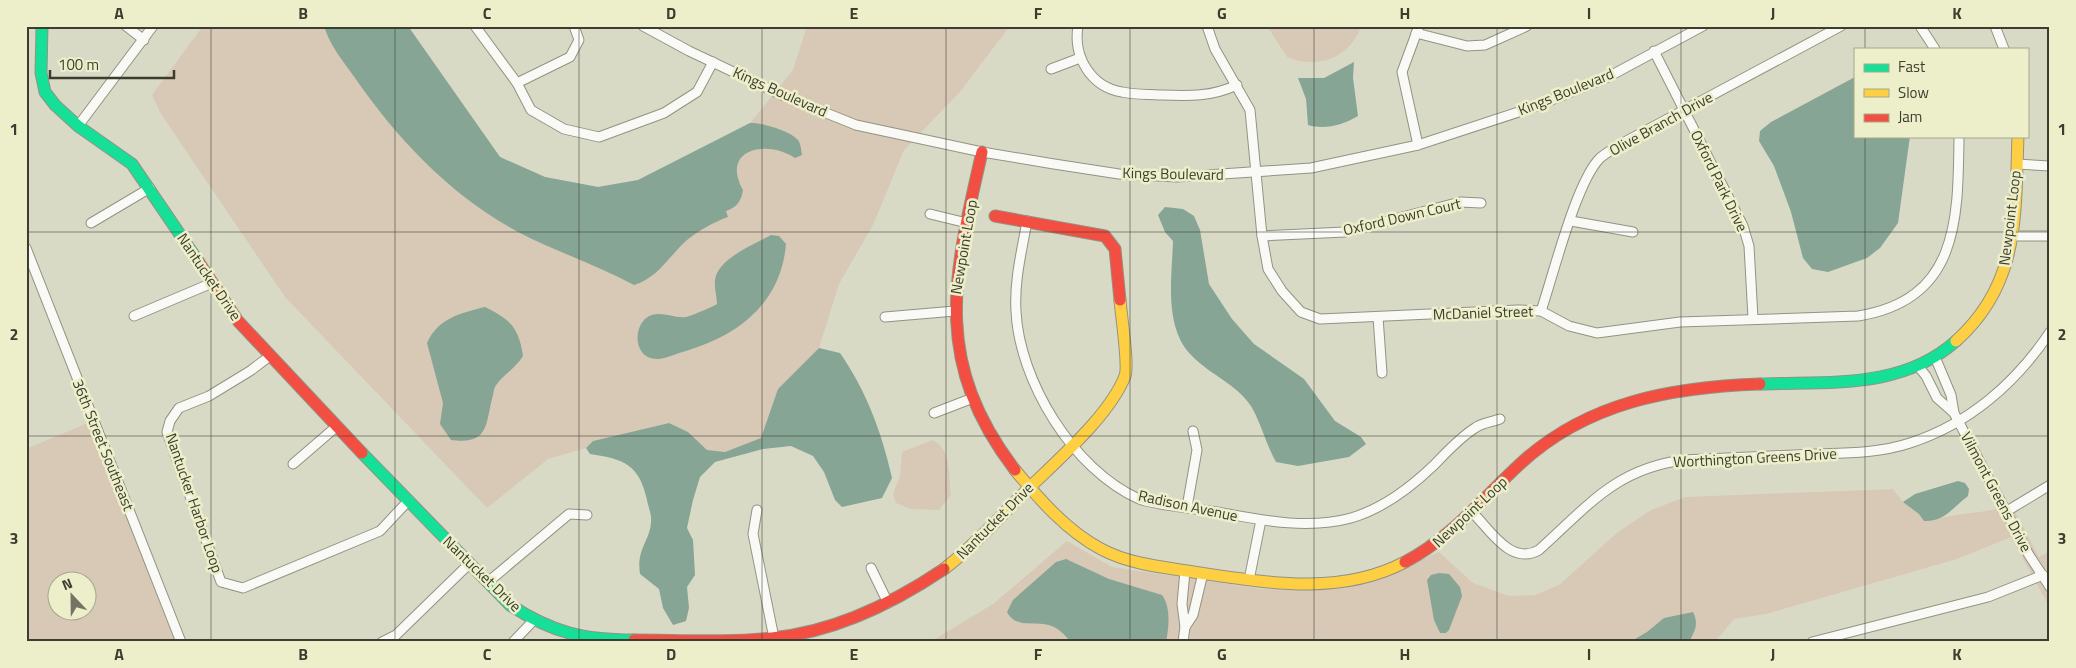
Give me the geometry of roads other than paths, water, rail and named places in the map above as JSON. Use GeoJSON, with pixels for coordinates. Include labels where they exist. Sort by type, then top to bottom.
{"type":"FeatureCollection","features":[{"type":"Feature","properties":{"kind":"street","name":"Nantucket Drive"},"geometry":{"type":"LineString","coordinates":[[42,26],[41,73],[44,92],[78,126],[132,164],[238,321],[336,427],[510,605],[533,621],[556,632],[583,639],[689,641],[774,638],[822,628],[888,603],[920,585],[965,553],[1072,445],[1119,388],[1126,374],[1115,249],[1105,236],[995,216]]}},
{"type":"Feature","properties":{"kind":"street"},"geometry":{"type":"LineString","coordinates":[[126,26],[144,40]]}},
{"type":"Feature","properties":{"kind":"street"},"geometry":{"type":"LineString","coordinates":[[78,126],[153,26]]}},
{"type":"Feature","properties":{"kind":"street"},"geometry":{"type":"LineString","coordinates":[[475,26],[517,83],[531,110],[564,129],[599,137],[664,113],[697,92],[713,62]]}},
{"type":"Feature","properties":{"kind":"street"},"geometry":{"type":"LineString","coordinates":[[517,83],[570,57],[580,40],[574,26]]}},
{"type":"Feature","properties":{"kind":"street","name":"Kings Boulevard"},"geometry":{"type":"LineString","coordinates":[[643,26],[784,96],[856,125],[982,152],[1119,174],[1178,177],[1311,168],[1418,145],[1537,106],[1608,77],[1703,26]]}},
{"type":"Feature","properties":{"kind":"street"},"geometry":{"type":"LineString","coordinates":[[1078,26],[1076,40],[1080,58],[1087,70],[1107,88],[1122,92],[1205,96],[1237,86]]}},
{"type":"Feature","properties":{"kind":"street","name":"McDaniel Street"},"geometry":{"type":"LineString","coordinates":[[1207,26],[1215,49],[1250,110],[1262,236],[1268,269],[1282,291],[1301,312],[1320,319],[1518,310],[1541,311],[1569,326],[1597,333],[1680,322],[1753,318],[1858,316],[1892,308],[1918,292],[1937,269],[1951,239],[1959,138]]}},
{"type":"Feature","properties":{"kind":"street"},"geometry":{"type":"LineString","coordinates":[[1418,145],[1402,72],[1418,30],[1467,46],[1485,45],[1527,26]]}},
{"type":"Feature","properties":{"kind":"street","name":"Olive Branch Drive"},"geometry":{"type":"LineString","coordinates":[[1541,311],[1571,221],[1589,175],[1600,158],[1619,145],[1841,26]]}},
{"type":"Feature","properties":{"kind":"street"},"geometry":{"type":"LineString","coordinates":[[1920,26],[1934,48]]}},
{"type":"Feature","properties":{"kind":"street"},"geometry":{"type":"LineString","coordinates":[[1995,26],[2004,48]]}},
{"type":"Feature","properties":{"kind":"street","name":"Oxford Park Drive"},"geometry":{"type":"LineString","coordinates":[[1654,51],[1743,226],[1749,246],[1753,318]]}},
{"type":"Feature","properties":{"kind":"street"},"geometry":{"type":"LineString","coordinates":[[1050,69],[1080,58]]}},
{"type":"Feature","properties":{"kind":"street","name":"Newpoint Loop"},"geometry":{"type":"LineString","coordinates":[[982,152],[956,278],[955,311],[958,346],[973,398],[1001,453],[1028,488],[1082,539],[1108,553],[1130,561],[1185,571],[1301,585],[1346,581],[1369,576],[1397,567],[1422,554],[1441,541],[1544,444],[1571,426],[1626,401],[1682,388],[1858,382],[1899,374],[1935,357],[1952,346],[1975,322],[1996,291],[2007,263],[2011,236],[2018,138]]}},
{"type":"Feature","properties":{"kind":"street"},"geometry":{"type":"LineString","coordinates":[[2016,164],[2050,166]]}},
{"type":"Feature","properties":{"kind":"street"},"geometry":{"type":"LineString","coordinates":[[91,223],[150,188]]}},
{"type":"Feature","properties":{"kind":"street","name":"Oxford Down Court"},"geometry":{"type":"LineString","coordinates":[[1262,236],[1345,232],[1460,202],[1481,203]]}},
{"type":"Feature","properties":{"kind":"street"},"geometry":{"type":"LineString","coordinates":[[930,214],[967,223]]}},
{"type":"Feature","properties":{"kind":"street","name":"Radison Avenue"},"geometry":{"type":"LineString","coordinates":[[1027,221],[1016,289],[1016,310],[1019,339],[1029,371],[1043,404],[1072,445],[1103,475],[1140,499],[1261,520],[1301,524],[1351,518],[1374,509],[1400,494],[1476,427],[1500,419]]}},
{"type":"Feature","properties":{"kind":"street"},"geometry":{"type":"LineString","coordinates":[[1571,221],[1633,232]]}},
{"type":"Feature","properties":{"kind":"street"},"geometry":{"type":"LineString","coordinates":[[2011,236],[2050,236]]}},
{"type":"Feature","properties":{"kind":"street","name":"36th Street Southeast"},"geometry":{"type":"LineString","coordinates":[[26,248],[181,642]]}},
{"type":"Feature","properties":{"kind":"street"},"geometry":{"type":"LineString","coordinates":[[134,316],[212,283]]}},
{"type":"Feature","properties":{"kind":"street"},"geometry":{"type":"LineString","coordinates":[[885,317],[955,311]]}},
{"type":"Feature","properties":{"kind":"street"},"geometry":{"type":"LineString","coordinates":[[1378,317],[1382,373]]}},
{"type":"Feature","properties":{"kind":"street","name":"Worthington Greens Drive"},"geometry":{"type":"LineString","coordinates":[[1472,513],[1508,550],[1516,554],[1530,554],[1539,550],[1605,490],[1632,473],[1655,465],[1683,460],[1885,450],[1921,440],[2008,384],[2031,359],[2050,332]]}},
{"type":"Feature","properties":{"kind":"street","name":"Nantucker Harbor Loop"},"geometry":{"type":"LineString","coordinates":[[270,356],[250,371],[209,396],[179,408],[170,421],[167,432],[221,582],[243,588],[380,531],[408,500]]}},
{"type":"Feature","properties":{"kind":"street"},"geometry":{"type":"LineString","coordinates":[[1935,357],[1951,395],[1956,417]]}},
{"type":"Feature","properties":{"kind":"street"},"geometry":{"type":"LineString","coordinates":[[1918,366],[1926,376],[1937,398],[1956,417]]}},
{"type":"Feature","properties":{"kind":"street"},"geometry":{"type":"LineString","coordinates":[[934,414],[973,398]]}},
{"type":"Feature","properties":{"kind":"street","name":"Vilmont Greens Drive"},"geometry":{"type":"LineString","coordinates":[[1956,417],[2029,555],[2050,587]]}},
{"type":"Feature","properties":{"kind":"street"},"geometry":{"type":"LineString","coordinates":[[293,464],[336,427]]}},
{"type":"Feature","properties":{"kind":"street"},"geometry":{"type":"LineString","coordinates":[[1187,507],[1197,450],[1193,431]]}},
{"type":"Feature","properties":{"kind":"street"},"geometry":{"type":"LineString","coordinates":[[2007,511],[2050,485]]}},
{"type":"Feature","properties":{"kind":"street"},"geometry":{"type":"LineString","coordinates":[[757,510],[753,534],[774,638]]}},
{"type":"Feature","properties":{"kind":"street"},"geometry":{"type":"LineString","coordinates":[[488,582],[569,514],[587,515]]}},
{"type":"Feature","properties":{"kind":"street"},"geometry":{"type":"LineString","coordinates":[[1249,580],[1261,520]]}},
{"type":"Feature","properties":{"kind":"street"},"geometry":{"type":"LineString","coordinates":[[382,642],[396,635],[469,564]]}},
{"type":"Feature","properties":{"kind":"street"},"geometry":{"type":"LineString","coordinates":[[871,568],[888,603]]}},
{"type":"Feature","properties":{"kind":"street"},"geometry":{"type":"LineString","coordinates":[[1183,642],[1185,627],[1182,604],[1185,571]]}},
{"type":"Feature","properties":{"kind":"street"},"geometry":{"type":"LineString","coordinates":[[1185,627],[1193,615],[1203,573]]}},
{"type":"Feature","properties":{"kind":"street"},"geometry":{"type":"LineString","coordinates":[[1812,642],[1988,597],[2043,575]]}},
{"type":"Feature","properties":{"kind":"street"},"geometry":{"type":"LineString","coordinates":[[514,642],[533,621]]}}]}
